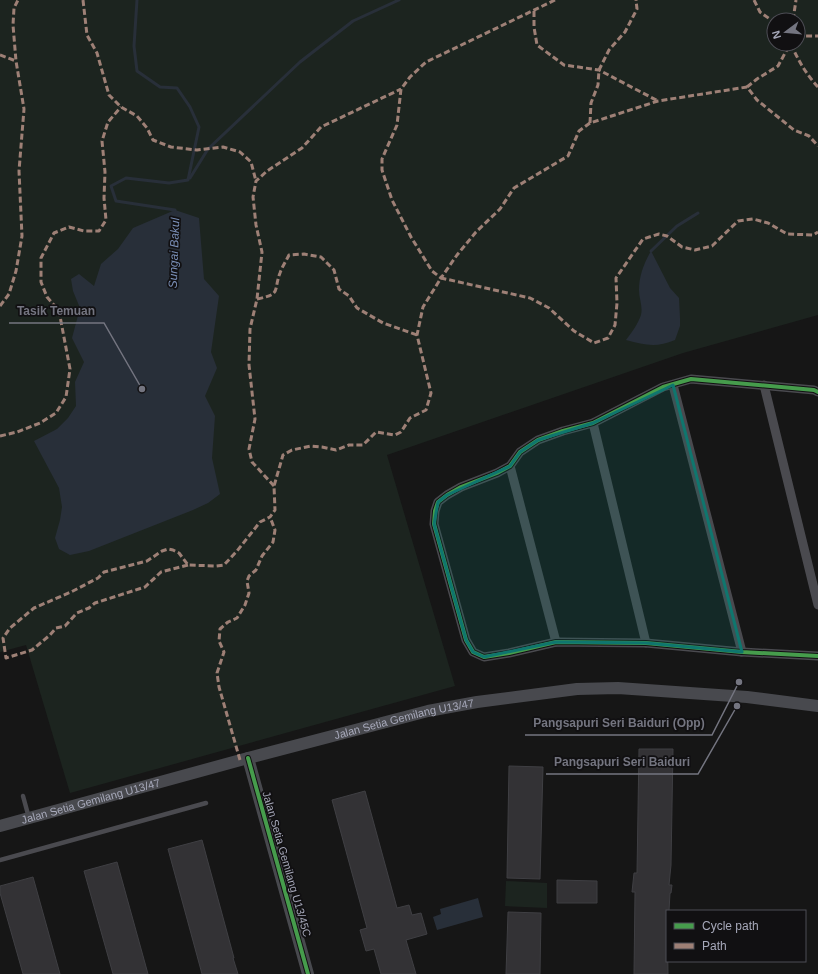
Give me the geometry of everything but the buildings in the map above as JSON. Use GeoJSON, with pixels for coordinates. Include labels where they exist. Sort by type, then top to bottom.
{"type":"FeatureCollection","features":[{"type":"Feature","properties":{"kind":"street"},"geometry":{"type":"LineString","coordinates":[[818,392],[814,390],[691,379],[672,384],[593,423],[563,431],[538,440],[520,452],[510,466],[497,473],[461,487],[447,495],[438,502],[434,511],[434,524],[466,640],[473,652],[484,657],[556,642],[646,643],[742,652],[818,656]]}},
{"type":"Feature","properties":{"kind":"street"},"geometry":{"type":"LineString","coordinates":[[672,384],[742,652]]}},
{"type":"Feature","properties":{"kind":"street"},"geometry":{"type":"LineString","coordinates":[[764,385],[818,605]]}},
{"type":"Feature","properties":{"kind":"street"},"geometry":{"type":"LineString","coordinates":[[593,423],[646,643]]}},
{"type":"Feature","properties":{"kind":"street"},"geometry":{"type":"LineString","coordinates":[[510,466],[556,642]]}},
{"type":"Feature","properties":{"kind":"street","name":"Jalan Setia Gemilang U13/47"},"geometry":{"type":"LineString","coordinates":[[0,826],[248,758],[428,711],[492,700],[577,689],[626,689],[747,697],[818,706]]}},
{"type":"Feature","properties":{"kind":"street","name":"Jalan Setia Gemilang U13/45C"},"geometry":{"type":"LineString","coordinates":[[248,758],[308,974]]}},
{"type":"Feature","properties":{"kind":"lane"},"geometry":{"type":"LineString","coordinates":[[23,796],[29,818]]}},
{"type":"Feature","properties":{"kind":"lane"},"geometry":{"type":"LineString","coordinates":[[0,860],[206,803]]}},
{"type":"Feature","properties":{"kind":"highlighted area"},"geometry":{"type":"Polygon","coordinates":[[[673,385],[742,652],[646,643],[556,642],[484,657],[473,652],[466,640],[434,524],[438,502],[447,495],[510,466],[520,452],[538,440],[593,423],[673,385]]]}},
{"type":"Feature","properties":{"kind":"shaded area"},"geometry":{"type":"Polygon","coordinates":[[[0,0],[818,0],[818,315],[683,353],[387,455],[455,686],[70,793],[26,645],[0,652],[0,0]]]}},
{"type":"Feature","properties":{"kind":"shaded area"},"geometry":{"type":"Polygon","coordinates":[[[506,881],[547,883],[547,908],[505,906],[506,881]]]}},
{"type":"Feature","properties":{"kind":"water"},"geometry":{"type":"Polygon","coordinates":[[[175,210],[199,218],[204,279],[219,296],[211,352],[217,368],[205,396],[215,416],[212,458],[220,494],[208,503],[193,510],[89,551],[70,555],[59,549],[55,538],[62,507],[59,488],[34,441],[57,429],[68,418],[76,406],[75,382],[84,362],[72,338],[80,308],[73,291],[71,279],[79,274],[94,286],[101,264],[118,249],[133,228],[175,210]]]}},
{"type":"Feature","properties":{"kind":"water"},"geometry":{"type":"Polygon","coordinates":[[[651,251],[670,288],[679,298],[680,326],[675,340],[656,345],[626,340],[637,325],[641,315],[642,309],[639,290],[640,280],[644,265],[651,251]]]}},
{"type":"Feature","properties":{"kind":"water"},"geometry":{"type":"Polygon","coordinates":[[[478,898],[483,917],[437,930],[433,917],[441,914],[440,909],[478,898]]]}},
{"type":"Feature","properties":{"kind":"waterway","name":"Sungai Bakul"},"geometry":{"type":"LineString","coordinates":[[137,0],[134,46],[137,71],[160,87],[177,88],[190,107],[199,127],[188,180],[169,183],[126,178],[111,186],[116,201],[175,210],[175,214]]}},
{"type":"Feature","properties":{"kind":"waterway"},"geometry":{"type":"LineString","coordinates":[[190,178],[208,149],[300,62],[353,21],[399,0]]}},
{"type":"Feature","properties":{"kind":"waterway"},"geometry":{"type":"LineString","coordinates":[[651,251],[677,226],[698,213]]}},
{"type":"Feature","properties":{"kind":"marked path"},"geometry":{"type":"LineString","coordinates":[[0,306],[9,294],[16,271],[22,236],[19,171],[24,109],[16,61],[13,25],[14,8],[18,0]]}},
{"type":"Feature","properties":{"kind":"marked path"},"geometry":{"type":"LineString","coordinates":[[83,0],[87,35],[97,53],[109,95],[121,107],[137,116],[147,128],[153,140],[171,147],[197,150],[223,147],[240,152],[251,162],[256,181]]}},
{"type":"Feature","properties":{"kind":"marked path"},"geometry":{"type":"LineString","coordinates":[[555,0],[426,62],[410,77],[401,89],[397,125],[382,159],[382,170],[392,200],[411,237],[432,271],[441,278],[476,232],[500,209],[514,188],[568,156],[579,131],[590,123],[658,101],[747,87],[757,100],[794,130],[809,136],[818,146]]}},
{"type":"Feature","properties":{"kind":"marked path"},"geometry":{"type":"LineString","coordinates":[[590,123],[591,103],[598,85],[599,70],[609,50],[625,32],[637,9],[636,0]]}},
{"type":"Feature","properties":{"kind":"marked path"},"geometry":{"type":"LineString","coordinates":[[754,0],[760,12],[766,16]]}},
{"type":"Feature","properties":{"kind":"marked path"},"geometry":{"type":"LineString","coordinates":[[794,12],[796,0]]}},
{"type":"Feature","properties":{"kind":"marked path"},"geometry":{"type":"LineString","coordinates":[[534,11],[534,27],[537,45],[564,65],[599,70],[658,101]]}},
{"type":"Feature","properties":{"kind":"marked path"},"geometry":{"type":"LineString","coordinates":[[806,36],[818,36]]}},
{"type":"Feature","properties":{"kind":"marked path"},"geometry":{"type":"LineString","coordinates":[[747,87],[778,66],[786,52]]}},
{"type":"Feature","properties":{"kind":"marked path"},"geometry":{"type":"LineString","coordinates":[[794,52],[803,67],[818,87]]}},
{"type":"Feature","properties":{"kind":"marked path"},"geometry":{"type":"LineString","coordinates":[[0,55],[16,61]]}},
{"type":"Feature","properties":{"kind":"marked path"},"geometry":{"type":"LineString","coordinates":[[274,486],[252,462],[249,449],[255,419],[249,365],[250,329],[257,299],[262,252],[256,225],[253,197],[256,181],[267,171],[302,148],[321,127],[401,89]]}},
{"type":"Feature","properties":{"kind":"marked path"},"geometry":{"type":"LineString","coordinates":[[0,436],[17,432],[40,423],[56,413],[66,397],[70,369],[59,311],[47,297],[41,282],[41,258],[54,233],[69,227],[84,231],[99,231],[106,220],[104,198],[105,172],[102,141],[108,122],[121,107]]}},
{"type":"Feature","properties":{"kind":"marked path"},"geometry":{"type":"LineString","coordinates":[[188,565],[161,572],[145,587],[95,603],[89,608],[77,613],[65,626],[56,628],[32,650],[6,658],[3,638],[10,628],[34,608],[71,592],[98,578],[104,572],[147,561],[162,551],[168,549],[179,553],[188,565],[224,565],[260,522],[270,517],[275,510],[274,486],[283,455],[292,450],[311,446],[336,450],[349,445],[363,445],[376,432],[395,435],[401,432],[410,418],[426,410],[431,393],[417,335],[423,307],[441,278],[530,298],[549,308],[574,331],[594,343],[608,338],[615,325],[617,303],[616,278],[643,239],[659,234],[667,236],[682,247],[695,250],[712,246],[738,221],[753,219],[768,223],[787,234],[813,235],[818,232]]}},
{"type":"Feature","properties":{"kind":"marked path"},"geometry":{"type":"LineString","coordinates":[[257,299],[270,295],[275,291],[281,271],[289,255],[304,254],[321,257],[334,270],[339,289],[349,296],[357,308],[383,323],[417,335]]}},
{"type":"Feature","properties":{"kind":"marked path"},"geometry":{"type":"LineString","coordinates":[[240,760],[219,687],[217,673],[224,652],[219,641],[220,629],[228,622],[237,618],[245,605],[249,593],[247,581],[249,576],[256,570],[262,556],[273,542],[275,530],[270,517]]}},
{"type":"Feature","properties":{"kind":"cycle path"},"geometry":{"type":"LineString","coordinates":[[818,392],[814,390],[691,379],[663,387],[593,423],[563,431],[538,440],[520,452],[510,466],[497,473],[461,487],[438,502],[435,511],[434,524],[466,640],[473,652],[484,657],[556,642],[646,643],[742,652],[818,656]]}},
{"type":"Feature","properties":{"kind":"cycle path"},"geometry":{"type":"LineString","coordinates":[[248,758],[308,974]]}},
{"type":"Feature","properties":{"kind":"place","name":"Tasik Temuan"},"geometry":{"type":"Point","coordinates":[142,389]}},
{"type":"Feature","properties":{"kind":"place","name":"Pangsapuri Seri Baiduri (Opp)"},"geometry":{"type":"Point","coordinates":[739,682]}},
{"type":"Feature","properties":{"kind":"place","name":"Pangsapuri Seri Baiduri"},"geometry":{"type":"Point","coordinates":[737,706]}}]}
